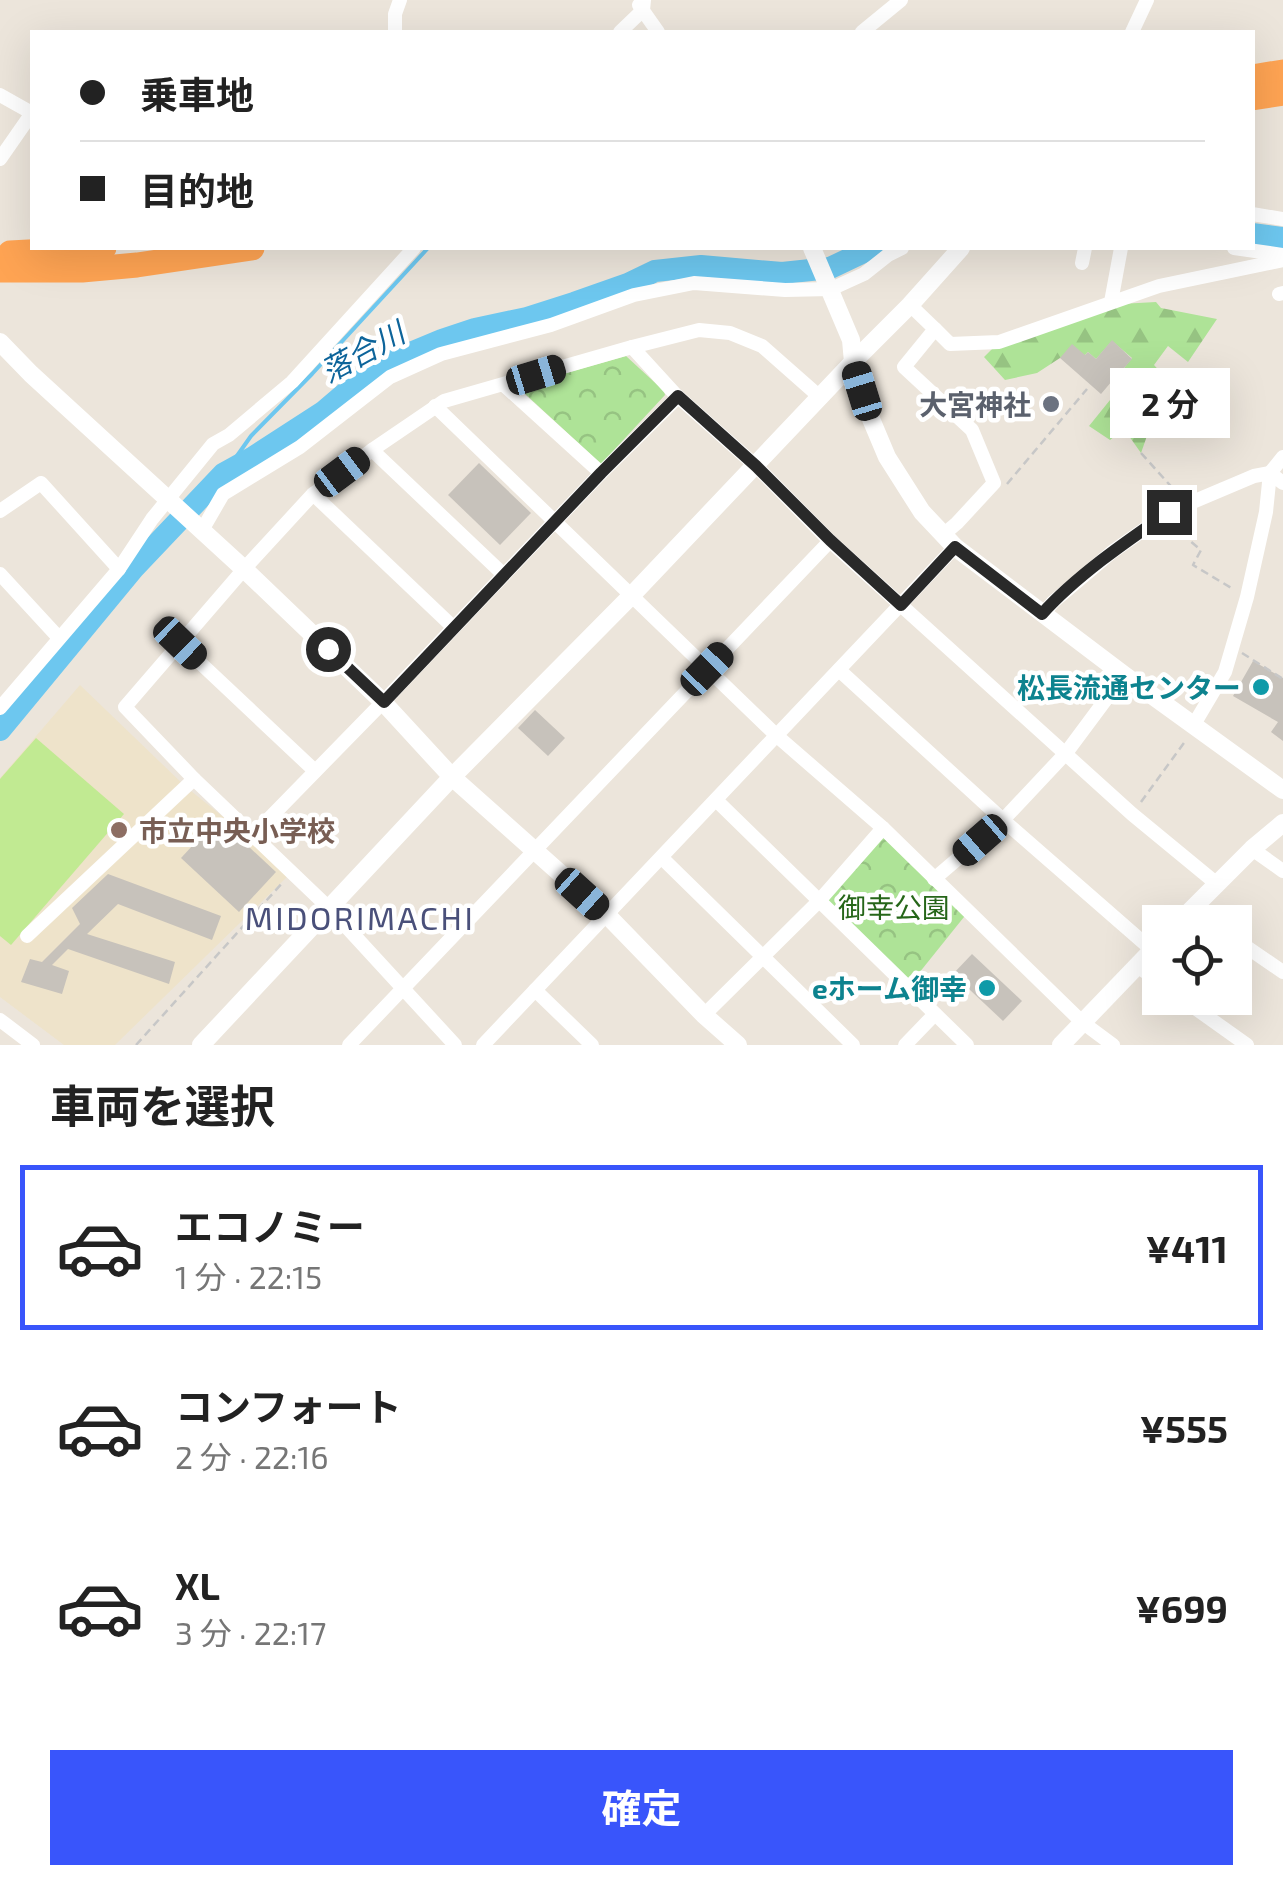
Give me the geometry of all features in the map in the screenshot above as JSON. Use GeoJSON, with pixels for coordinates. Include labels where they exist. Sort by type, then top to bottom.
{"type":"FeatureCollection","features":[{"type":"Feature","properties":{"kind":"highway"},"geometry":{"type":"LineString","coordinates":[[1255,77],[1283,72]]}},
{"type":"Feature","properties":{"kind":"highway"},"geometry":{"type":"LineString","coordinates":[[1255,98],[1283,93]]}},
{"type":"Feature","properties":{"kind":"highway"},"geometry":{"type":"LineString","coordinates":[[4,267],[80,250]]}},
{"type":"Feature","properties":{"kind":"highway"},"geometry":{"type":"LineString","coordinates":[[4,267],[82,270],[238,250]]}},
{"type":"Feature","properties":{"kind":"street"},"geometry":{"type":"LineString","coordinates":[[395,30],[400,0]]}},
{"type":"Feature","properties":{"kind":"street"},"geometry":{"type":"LineString","coordinates":[[864,30],[901,0]]}},
{"type":"Feature","properties":{"kind":"street"},"geometry":{"type":"LineString","coordinates":[[1133,30],[1146,0]]}},
{"type":"Feature","properties":{"kind":"street"},"geometry":{"type":"LineString","coordinates":[[621,30],[641,3],[657,30]]}},
{"type":"Feature","properties":{"kind":"street"},"geometry":{"type":"LineString","coordinates":[[0,96],[30,112]]}},
{"type":"Feature","properties":{"kind":"street"},"geometry":{"type":"LineString","coordinates":[[0,158],[30,116]]}},
{"type":"Feature","properties":{"kind":"street"},"geometry":{"type":"LineString","coordinates":[[1255,214],[1283,218]]}},
{"type":"Feature","properties":{"kind":"street"},"geometry":{"type":"LineString","coordinates":[[0,708],[119,569],[213,444],[292,382],[412,250]]}},
{"type":"Feature","properties":{"kind":"street"},"geometry":{"type":"LineString","coordinates":[[815,250],[852,340],[853,362],[871,419],[887,457],[922,512],[950,540],[1042,614],[1283,790]]}},
{"type":"Feature","properties":{"kind":"street"},"geometry":{"type":"LineString","coordinates":[[201,532],[223,494],[300,447],[390,377],[441,354],[551,325],[634,295],[694,283],[785,290],[830,286],[864,274],[898,250]]}},
{"type":"Feature","properties":{"kind":"street"},"geometry":{"type":"LineString","coordinates":[[201,1045],[452,777],[631,596],[960,250]]}},
{"type":"Feature","properties":{"kind":"street"},"geometry":{"type":"LineString","coordinates":[[1111,302],[1121,250]]}},
{"type":"Feature","properties":{"kind":"street"},"geometry":{"type":"LineString","coordinates":[[1245,250],[1283,257]]}},
{"type":"Feature","properties":{"kind":"street"},"geometry":{"type":"LineString","coordinates":[[910,306],[950,344],[998,342],[1159,286],[1283,257]]}},
{"type":"Feature","properties":{"kind":"street"},"geometry":{"type":"LineString","coordinates":[[483,1045],[901,605],[950,540],[957,523],[994,483],[972,430],[904,367],[936,329]]}},
{"type":"Feature","properties":{"kind":"street"},"geometry":{"type":"LineString","coordinates":[[455,1045],[330,909],[125,708],[313,494],[444,401],[699,330],[730,333],[762,346],[820,398]]}},
{"type":"Feature","properties":{"kind":"street"},"geometry":{"type":"LineString","coordinates":[[0,342],[384,702],[452,777],[607,915],[738,1045]]}},
{"type":"Feature","properties":{"kind":"street"},"geometry":{"type":"LineString","coordinates":[[632,347],[830,540],[1132,814],[1217,884]]}},
{"type":"Feature","properties":{"kind":"street"},"geometry":{"type":"LineString","coordinates":[[504,384],[601,473]]}},
{"type":"Feature","properties":{"kind":"street"},"geometry":{"type":"LineString","coordinates":[[254,834],[678,396]]}},
{"type":"Feature","properties":{"kind":"street"},"geometry":{"type":"LineString","coordinates":[[435,406],[777,736],[882,828],[1082,1022],[1113,1045]]}},
{"type":"Feature","properties":{"kind":"street"},"geometry":{"type":"LineString","coordinates":[[372,450],[504,575]]}},
{"type":"Feature","properties":{"kind":"street"},"geometry":{"type":"LineString","coordinates":[[1195,726],[1225,672],[1247,597],[1266,512],[1270,473],[1283,457]]}},
{"type":"Feature","properties":{"kind":"street"},"geometry":{"type":"LineString","coordinates":[[1042,614],[1112,552],[1169,512],[1254,476],[1270,473],[1283,483]]}},
{"type":"Feature","properties":{"kind":"street"},"geometry":{"type":"LineString","coordinates":[[0,511],[41,483],[119,569]]}},
{"type":"Feature","properties":{"kind":"street"},"geometry":{"type":"LineString","coordinates":[[313,494],[454,627]]}},
{"type":"Feature","properties":{"kind":"street"},"geometry":{"type":"LineString","coordinates":[[349,1045],[830,540]]}},
{"type":"Feature","properties":{"kind":"street"},"geometry":{"type":"LineString","coordinates":[[0,574],[59,638]]}},
{"type":"Feature","properties":{"kind":"street"},"geometry":{"type":"LineString","coordinates":[[180,643],[315,771]]}},
{"type":"Feature","properties":{"kind":"street"},"geometry":{"type":"LineString","coordinates":[[839,670],[1002,820],[1142,935]]}},
{"type":"Feature","properties":{"kind":"street"},"geometry":{"type":"LineString","coordinates":[[934,879],[1002,820],[1066,753],[1124,675]]}},
{"type":"Feature","properties":{"kind":"street"},"geometry":{"type":"LineString","coordinates":[[0,683],[13,693]]}},
{"type":"Feature","properties":{"kind":"street"},"geometry":{"type":"LineString","coordinates":[[27,936],[194,779]]}},
{"type":"Feature","properties":{"kind":"street"},"geometry":{"type":"LineString","coordinates":[[716,800],[966,1045]]}},
{"type":"Feature","properties":{"kind":"street"},"geometry":{"type":"LineString","coordinates":[[1197,905],[1283,823]]}},
{"type":"Feature","properties":{"kind":"street"},"geometry":{"type":"LineString","coordinates":[[704,1014],[819,902],[882,828]]}},
{"type":"Feature","properties":{"kind":"street"},"geometry":{"type":"LineString","coordinates":[[1252,849],[1283,871]]}},
{"type":"Feature","properties":{"kind":"street"},"geometry":{"type":"LineString","coordinates":[[662,858],[853,1045]]}},
{"type":"Feature","properties":{"kind":"street"},"geometry":{"type":"LineString","coordinates":[[1252,951],[1283,972]]}},
{"type":"Feature","properties":{"kind":"street"},"geometry":{"type":"LineString","coordinates":[[1061,1045],[1142,961]]}},
{"type":"Feature","properties":{"kind":"street"},"geometry":{"type":"LineString","coordinates":[[1137,966],[1142,969]]}},
{"type":"Feature","properties":{"kind":"street"},"geometry":{"type":"LineString","coordinates":[[535,990],[592,1045]]}},
{"type":"Feature","properties":{"kind":"street"},"geometry":{"type":"LineString","coordinates":[[905,1045],[935,1014]]}},
{"type":"Feature","properties":{"kind":"street"},"geometry":{"type":"LineString","coordinates":[[1205,1015],[1247,1045]]}},
{"type":"Feature","properties":{"kind":"street"},"geometry":{"type":"LineString","coordinates":[[0,1020],[33,1045]]}},
{"type":"Feature","properties":{"kind":"path"},"geometry":{"type":"LineString","coordinates":[[1003,490],[1087,389]]}},
{"type":"Feature","properties":{"kind":"path"},"geometry":{"type":"LineString","coordinates":[[1141,453],[1188,505]]}},
{"type":"Feature","properties":{"kind":"path"},"geometry":{"type":"LineString","coordinates":[[1169,512],[1179,520],[1173,527],[1202,550],[1193,565],[1247,597]]}},
{"type":"Feature","properties":{"kind":"path"},"geometry":{"type":"LineString","coordinates":[[1233,647],[1283,679]]}},
{"type":"Feature","properties":{"kind":"path"},"geometry":{"type":"LineString","coordinates":[[1132,814],[1195,726]]}},
{"type":"Feature","properties":{"kind":"path"},"geometry":{"type":"LineString","coordinates":[[136,1045],[292,872]]}},
{"type":"Feature","properties":{"kind":"shaded area","name":"市立中央小学校"},"geometry":{"type":"Polygon","coordinates":[[[80,685],[186,787],[292,872],[115,1045],[64,1045],[0,997],[0,778],[80,685]]]}},
{"type":"Feature","properties":{"kind":"green space"},"geometry":{"type":"Polygon","coordinates":[[[1156,302],[1161,308],[1217,319],[1188,362],[1168,346],[1154,365],[1167,379],[1141,453],[1124,429],[1110,440],[1089,426],[1131,374],[1124,368],[1132,358],[1112,341],[1096,359],[1088,352],[1060,358],[1037,373],[1005,380],[984,357],[999,342],[1102,305],[1156,302]]]}},
{"type":"Feature","properties":{"kind":"green space"},"geometry":{"type":"Polygon","coordinates":[[[626,356],[665,395],[601,464],[523,392],[524,385],[626,356]]]}},
{"type":"Feature","properties":{"kind":"green space"},"geometry":{"type":"Polygon","coordinates":[[[36,738],[124,814],[11,945],[0,936],[0,779],[36,738]]]}},
{"type":"Feature","properties":{"kind":"green space","name":"御幸公園"},"geometry":{"type":"Polygon","coordinates":[[[883,828],[968,912],[907,988],[819,901],[883,828]]]}},
{"type":"Feature","properties":{"kind":"building"},"geometry":{"type":"Polygon","coordinates":[[[1112,340],[1132,359],[1124,368],[1131,374],[1119,387],[1112,381],[1101,394],[1060,358],[1072,344],[1096,359],[1112,340]]]}},
{"type":"Feature","properties":{"kind":"building"},"geometry":{"type":"Polygon","coordinates":[[[479,463],[531,513],[500,545],[448,495],[479,463]]]}},
{"type":"Feature","properties":{"kind":"building","name":"松長流通センター"},"geometry":{"type":"Polygon","coordinates":[[[1253,661],[1283,678],[1283,741],[1271,732],[1278,722],[1233,696],[1253,661]]]}},
{"type":"Feature","properties":{"kind":"building"},"geometry":{"type":"Polygon","coordinates":[[[535,710],[565,738],[548,756],[518,728],[535,710]]]}},
{"type":"Feature","properties":{"kind":"building"},"geometry":{"type":"Polygon","coordinates":[[[218,818],[276,872],[239,912],[181,858],[218,818]]]}},
{"type":"Feature","properties":{"kind":"building"},"geometry":{"type":"Polygon","coordinates":[[[108,874],[221,916],[212,940],[118,904],[87,934],[175,962],[169,984],[68,949],[52,965],[69,971],[62,994],[21,982],[30,959],[42,962],[80,924],[72,908],[108,874]]]}},
{"type":"Feature","properties":{"kind":"building","name":"eホーム御幸"},"geometry":{"type":"Polygon","coordinates":[[[972,954],[1022,1001],[1003,1021],[953,974],[972,954]]]}},
{"type":"Feature","properties":{"kind":"waterway","name":"落合川"},"geometry":{"type":"LineString","coordinates":[[1255,234],[1283,238]]}},
{"type":"Feature","properties":{"kind":"waterway"},"geometry":{"type":"LineString","coordinates":[[227,470],[251,436],[426,250]]}},
{"type":"Feature","properties":{"kind":"waterway","name":"落合川"},"geometry":{"type":"LineString","coordinates":[[0,730],[133,569],[223,474],[323,412],[357,383],[394,360],[475,329],[574,303],[655,271],[701,266],[782,273],[830,268],[868,250]]}},
{"type":"Feature","properties":{"kind":"place","name":"大宮神社"},"geometry":{"type":"Point","coordinates":[1051,404]}},
{"type":"Feature","properties":{"kind":"place","name":"松長流通センター"},"geometry":{"type":"Point","coordinates":[1261,687]}},
{"type":"Feature","properties":{"kind":"place","name":"市立中央小学校"},"geometry":{"type":"Point","coordinates":[119,830]}},
{"type":"Feature","properties":{"kind":"place","name":"eホーム御幸"},"geometry":{"type":"Point","coordinates":[987,988]}},
{"type":"Feature","properties":{"kind":"district","name":"MIDORIMACHI"},"geometry":{"type":"Point","coordinates":[360,917]}},
{"type":"Feature","properties":{"kind":"route"},"geometry":{"type":"LineString","coordinates":[[328,649],[384,702],[678,396],[901,605],[955,547],[1042,614],[1112,552],[1169,512]]}}]}
